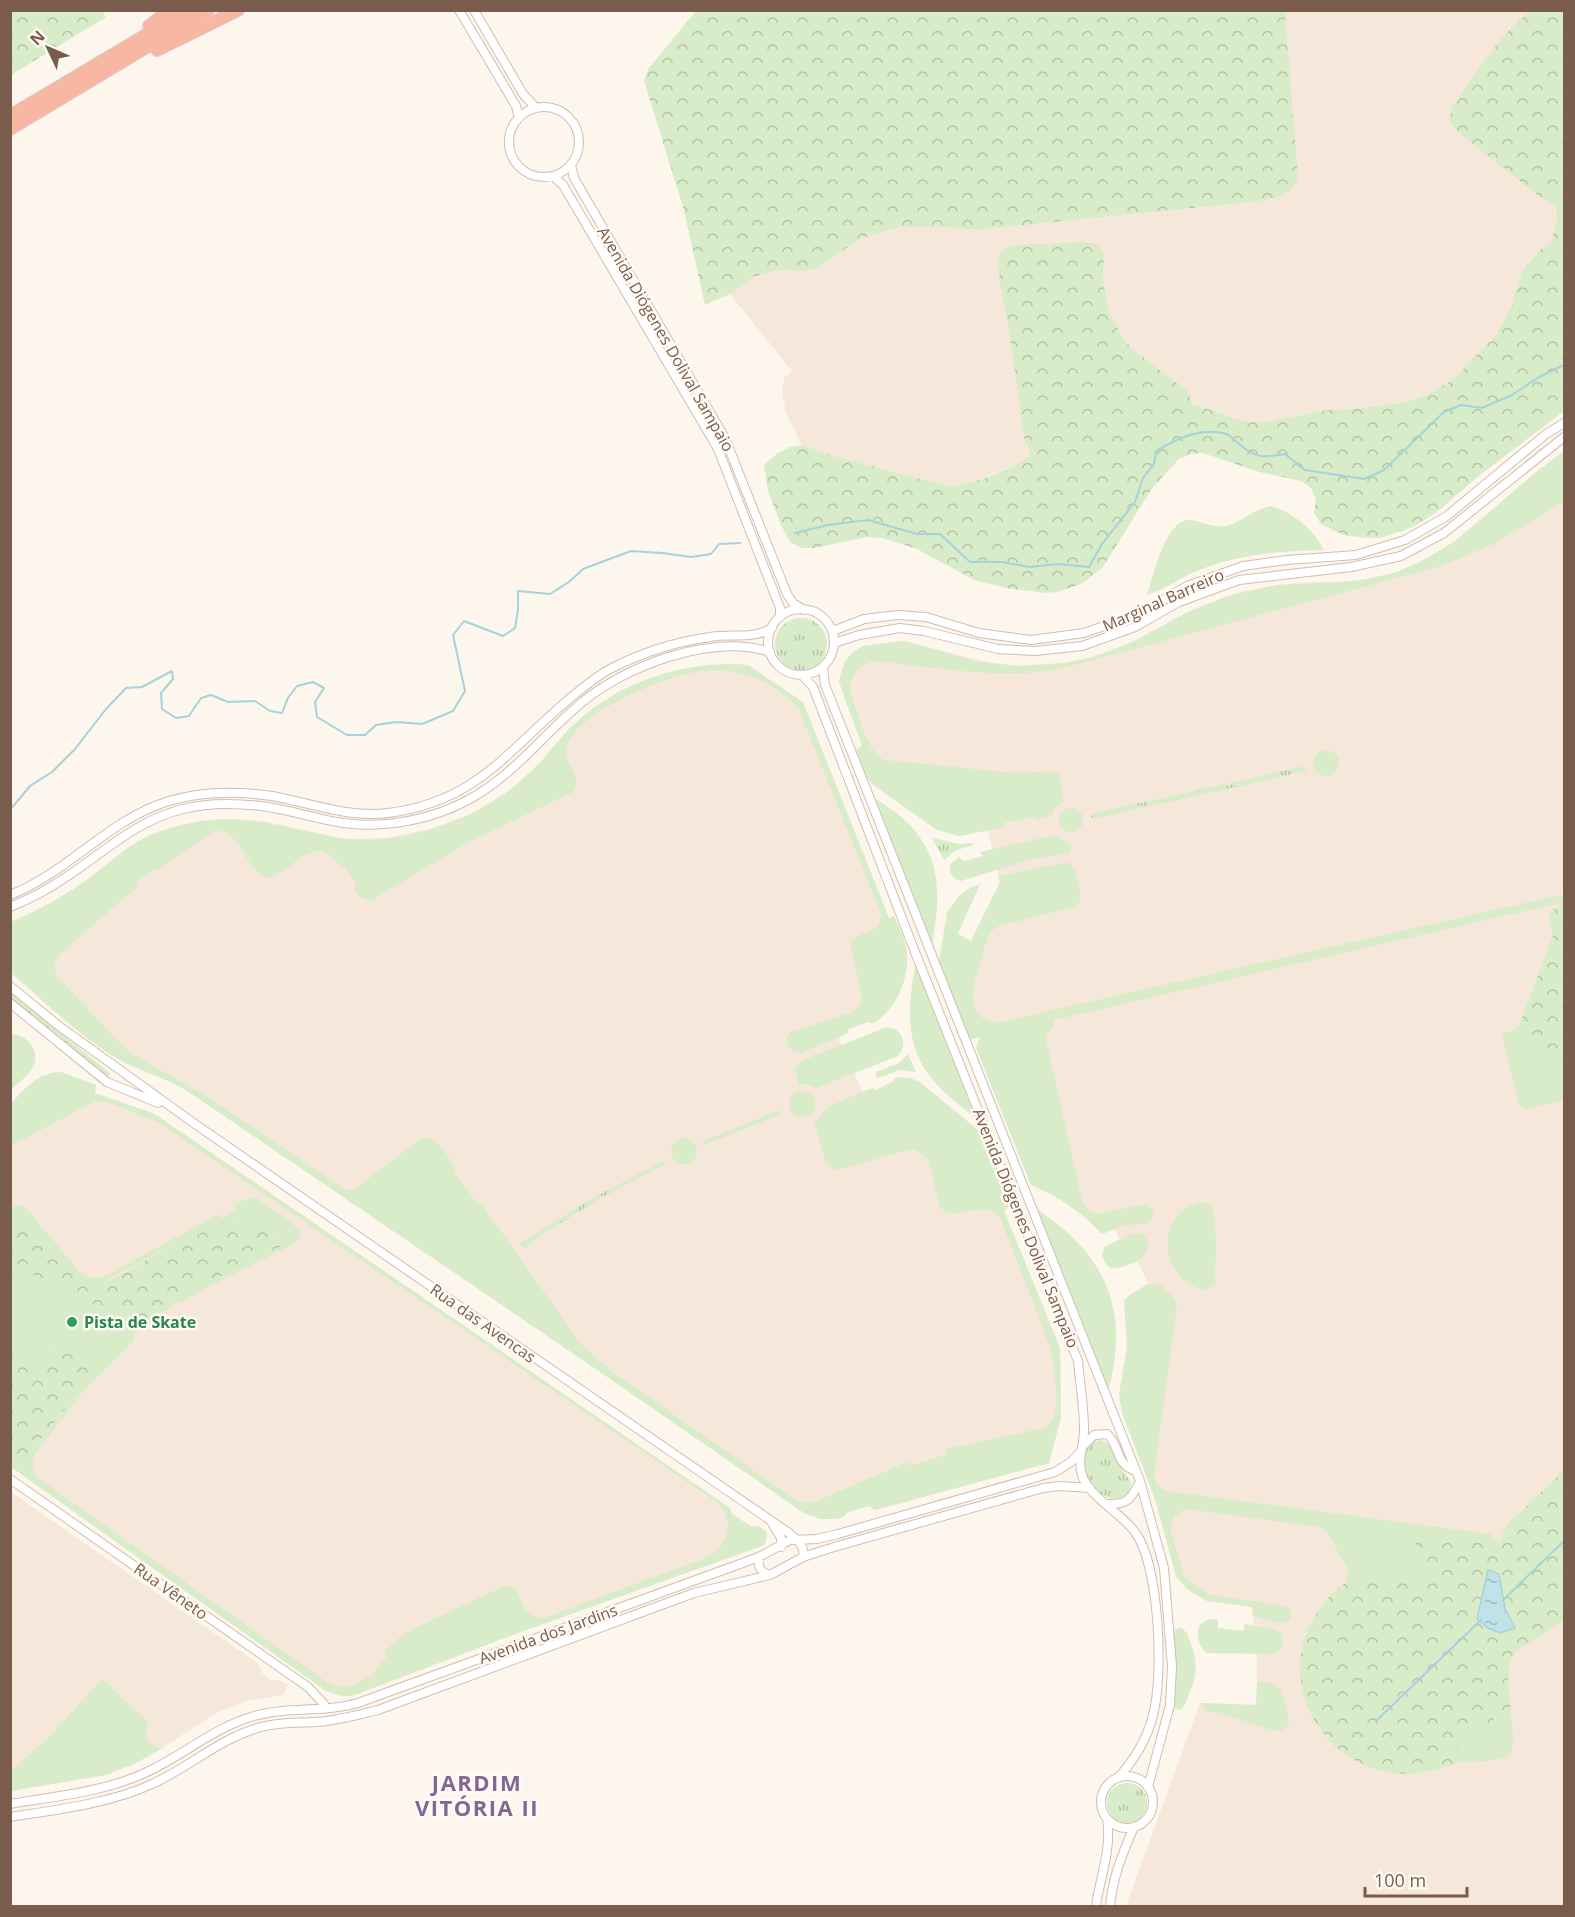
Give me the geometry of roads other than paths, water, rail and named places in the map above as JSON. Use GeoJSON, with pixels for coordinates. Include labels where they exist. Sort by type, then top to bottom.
{"type":"FeatureCollection","features":[{"type":"Feature","properties":{"kind":"highway"},"geometry":{"type":"LineString","coordinates":[[88,77],[170,10]]}},
{"type":"Feature","properties":{"kind":"highway"},"geometry":{"type":"LineString","coordinates":[[10,129],[188,10]]}},
{"type":"Feature","properties":{"kind":"highway"},"geometry":{"type":"LineString","coordinates":[[88,77],[208,10]]}},
{"type":"Feature","properties":{"kind":"highway"},"geometry":{"type":"LineString","coordinates":[[10,116],[88,77],[238,10]]}},
{"type":"Feature","properties":{"kind":"street"},"geometry":{"type":"LineString","coordinates":[[459,10],[516,106],[519,118]]}},
{"type":"Feature","properties":{"kind":"street"},"geometry":{"type":"LineString","coordinates":[[474,10],[523,94],[536,108]]}},
{"type":"Feature","properties":{"kind":"street"},"geometry":{"type":"LineString","coordinates":[[549,107],[560,110],[577,128],[579,147],[571,165],[563,172],[553,176],[542,177],[521,169],[510,149],[509,138],[512,127],[519,118],[536,108],[549,107]]}},
{"type":"Feature","properties":{"kind":"street","name":"Avenida Diógenes Dolival Sampaio"},"geometry":{"type":"LineString","coordinates":[[571,165],[574,178],[725,438],[787,594],[793,603],[804,609]]}},
{"type":"Feature","properties":{"kind":"street","name":"Avenida Diógenes Dolival Sampaio"},"geometry":{"type":"LineString","coordinates":[[553,176],[563,185],[717,449],[780,608],[780,617]]}},
{"type":"Feature","properties":{"kind":"street","name":"Marginal Barreiro"},"geometry":{"type":"LineString","coordinates":[[833,631],[864,619],[898,615],[926,617],[979,633],[1031,640],[1084,633],[1141,613],[1187,586],[1243,566],[1356,555],[1405,540],[1447,516],[1546,434],[1564,423]]}},
{"type":"Feature","properties":{"kind":"street","name":"Marginal Barreiro"},"geometry":{"type":"LineString","coordinates":[[834,643],[859,634],[900,628],[924,631],[998,649],[1043,651],[1082,646],[1135,627],[1179,602],[1239,580],[1351,567],[1401,556],[1444,533],[1564,437]]}},
{"type":"Feature","properties":{"kind":"street"},"geometry":{"type":"LineString","coordinates":[[804,609],[822,616],[833,631],[834,643],[833,652],[823,667],[814,673],[803,675],[785,671],[777,665],[770,652],[769,638],[772,628],[780,617],[804,609]]}},
{"type":"Feature","properties":{"kind":"street"},"geometry":{"type":"LineString","coordinates":[[10,895],[50,874],[108,831],[138,813],[169,801],[200,793],[240,792],[274,796],[317,808],[356,813],[387,813],[451,796],[474,784],[497,767],[555,711],[610,669],[671,644],[713,636],[757,635],[772,628]]}},
{"type":"Feature","properties":{"kind":"street"},"geometry":{"type":"LineString","coordinates":[[10,907],[66,878],[117,839],[146,822],[183,809],[224,804],[269,807],[318,819],[353,824],[391,824],[428,816],[466,801],[498,781],[581,703],[611,682],[663,658],[702,649],[748,647],[770,652]]}},
{"type":"Feature","properties":{"kind":"street","name":"Avenida Diógenes Dolival Sampaio"},"geometry":{"type":"LineString","coordinates":[[823,667],[825,685],[1140,1481],[1164,1568],[1172,1666],[1170,1705],[1148,1787]]}},
{"type":"Feature","properties":{"kind":"street","name":"Avenida Diógenes Dolival Sampaio"},"geometry":{"type":"LineString","coordinates":[[803,675],[813,687],[913,947],[1078,1361],[1084,1430],[1079,1462],[1083,1477],[1090,1488],[1128,1523],[1138,1537],[1148,1559],[1156,1614],[1159,1684],[1154,1714],[1145,1741],[1137,1756],[1118,1778]]}},
{"type":"Feature","properties":{"kind":"street"},"geometry":{"type":"LineString","coordinates":[[10,986],[59,1026],[195,1124]]}},
{"type":"Feature","properties":{"kind":"street"},"geometry":{"type":"LineString","coordinates":[[10,1003],[107,1082],[155,1101],[195,1124]]}},
{"type":"Feature","properties":{"kind":"street"},"geometry":{"type":"LineString","coordinates":[[107,1082],[114,1077],[114,1067]]}},
{"type":"Feature","properties":{"kind":"street","name":"Rua das Avencas"},"geometry":{"type":"LineString","coordinates":[[195,1124],[798,1541]]}},
{"type":"Feature","properties":{"kind":"street","name":"Avenida dos Jardins"},"geometry":{"type":"LineString","coordinates":[[10,1804],[97,1789],[124,1781],[161,1765],[222,1728],[262,1714],[283,1710],[324,1709],[358,1703],[759,1557],[781,1547],[790,1540],[817,1539],[838,1534],[1055,1472],[1071,1462],[1094,1435],[1107,1434],[1114,1443],[1122,1463],[1128,1469],[1136,1472]]}},
{"type":"Feature","properties":{"kind":"street","name":"Rua Vêneto"},"geometry":{"type":"LineString","coordinates":[[10,1479],[308,1687],[324,1704],[324,1709]]}},
{"type":"Feature","properties":{"kind":"street"},"geometry":{"type":"LineString","coordinates":[[1107,1504],[1126,1502],[1133,1496],[1140,1481]]}},
{"type":"Feature","properties":{"kind":"street","name":"Avenida dos Jardins"},"geometry":{"type":"LineString","coordinates":[[10,1817],[137,1791],[172,1774],[230,1738],[273,1724],[336,1720],[378,1710],[694,1593],[771,1575],[803,1557],[1043,1488],[1059,1486],[1090,1488]]}},
{"type":"Feature","properties":{"kind":"street"},"geometry":{"type":"LineString","coordinates":[[771,1522],[781,1539],[781,1547]]}},
{"type":"Feature","properties":{"kind":"street"},"geometry":{"type":"LineString","coordinates":[[798,1541],[804,1549],[803,1557]]}},
{"type":"Feature","properties":{"kind":"street"},"geometry":{"type":"LineString","coordinates":[[759,1557],[760,1569],[763,1573],[771,1575]]}},
{"type":"Feature","properties":{"kind":"street"},"geometry":{"type":"LineString","coordinates":[[222,1728],[230,1738]]}},
{"type":"Feature","properties":{"kind":"street"},"geometry":{"type":"LineString","coordinates":[[1096,1906],[1110,1835],[1103,1812],[1102,1796],[1111,1782],[1118,1778],[1134,1777],[1148,1787],[1153,1802],[1152,1810],[1142,1824],[1134,1827],[1119,1827],[1107,1819]]}},
{"type":"Feature","properties":{"kind":"street"},"geometry":{"type":"LineString","coordinates":[[1110,1906],[1118,1864],[1134,1827]]}},
{"type":"Feature","properties":{"kind":"water"},"geometry":{"type":"Polygon","coordinates":[[[1488,1570],[1499,1574],[1505,1609],[1515,1628],[1500,1633],[1488,1628],[1477,1619],[1488,1570]]]}},
{"type":"Feature","properties":{"kind":"waterway"},"geometry":{"type":"LineString","coordinates":[[795,533],[828,525],[868,520],[917,534],[940,534],[970,562],[1002,562],[1029,567],[1059,564],[1089,567],[1102,544],[1135,502],[1143,478],[1154,464],[1156,451],[1181,438],[1208,432],[1227,434],[1244,448],[1259,456],[1285,454],[1305,470],[1364,479],[1384,470],[1444,412],[1461,405],[1482,408],[1512,395],[1539,377],[1564,365]]}},
{"type":"Feature","properties":{"kind":"waterway"},"geometry":{"type":"LineString","coordinates":[[10,810],[30,786],[52,772],[75,749],[106,709],[126,688],[142,687],[172,671],[173,679],[161,693],[162,709],[176,718],[189,716],[201,698],[211,695],[228,702],[255,701],[270,711],[282,713],[288,698],[297,686],[313,682],[324,688],[315,702],[317,717],[347,735],[365,735],[376,725],[396,722],[422,724],[453,711],[465,691],[453,635],[464,621],[503,636],[515,628],[518,591],[550,594],[569,582],[583,569],[631,551],[691,557],[711,554],[719,544],[740,543]]}},
{"type":"Feature","properties":{"kind":"waterway"},"geometry":{"type":"LineString","coordinates":[[1503,1600],[1564,1541]]}},
{"type":"Feature","properties":{"kind":"waterway"},"geometry":{"type":"LineString","coordinates":[[1377,1720],[1481,1620]]}},
{"type":"Feature","properties":{"kind":"place","name":"Pista de Skate"},"geometry":{"type":"Point","coordinates":[72,1322]}},
{"type":"Feature","properties":{"kind":"district","name":"JARDIM VITÓRIA II"},"geometry":{"type":"Point","coordinates":[477,1796]}}]}
